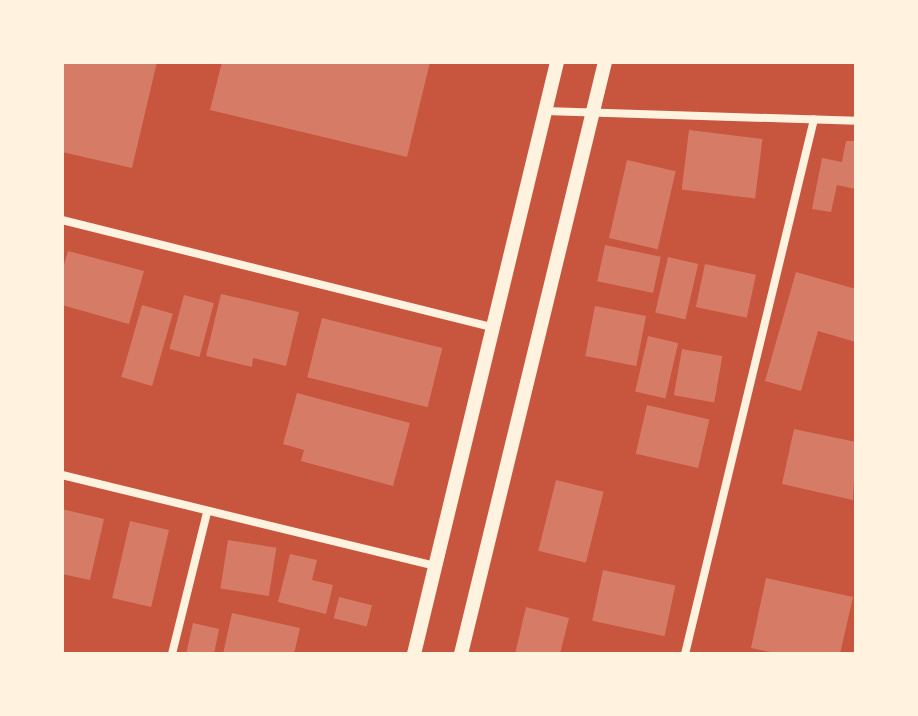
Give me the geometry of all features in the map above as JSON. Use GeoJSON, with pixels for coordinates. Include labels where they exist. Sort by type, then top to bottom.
{"type":"FeatureCollection","features":[{"type":"Feature","properties":{"kind":"street"},"geometry":{"type":"LineString","coordinates":[[414,654],[557,62]]}},
{"type":"Feature","properties":{"kind":"street"},"geometry":{"type":"LineString","coordinates":[[461,654],[605,62]]}},
{"type":"Feature","properties":{"kind":"street"},"geometry":{"type":"LineString","coordinates":[[545,111],[856,121]]}},
{"type":"Feature","properties":{"kind":"street"},"geometry":{"type":"LineString","coordinates":[[685,654],[814,119]]}},
{"type":"Feature","properties":{"kind":"street"},"geometry":{"type":"LineString","coordinates":[[62,220],[494,328]]}},
{"type":"Feature","properties":{"kind":"street"},"geometry":{"type":"LineString","coordinates":[[62,475],[207,513],[436,566]]}},
{"type":"Feature","properties":{"kind":"street"},"geometry":{"type":"LineString","coordinates":[[172,654],[207,513]]}},
{"type":"Feature","properties":{"kind":"building"},"geometry":{"type":"Polygon","coordinates":[[[62,62],[157,62],[132,168],[62,152],[62,62]]]}},
{"type":"Feature","properties":{"kind":"building"},"geometry":{"type":"Polygon","coordinates":[[[222,62],[430,62],[407,157],[210,110],[222,62]]]}},
{"type":"Feature","properties":{"kind":"building"},"geometry":{"type":"Polygon","coordinates":[[[689,130],[762,139],[755,199],[682,190],[689,130]]]}},
{"type":"Feature","properties":{"kind":"building"},"geometry":{"type":"Polygon","coordinates":[[[846,141],[856,141],[856,189],[837,185],[831,212],[812,209],[822,158],[842,162],[846,141]]]}},
{"type":"Feature","properties":{"kind":"building"},"geometry":{"type":"Polygon","coordinates":[[[627,160],[676,171],[658,249],[609,238],[627,160]]]}},
{"type":"Feature","properties":{"kind":"building"},"geometry":{"type":"Polygon","coordinates":[[[605,245],[661,257],[653,293],[597,281],[605,245]]]}},
{"type":"Feature","properties":{"kind":"building"},"geometry":{"type":"Polygon","coordinates":[[[68,251],[144,271],[129,324],[62,305],[62,272],[68,251]]]}},
{"type":"Feature","properties":{"kind":"building"},"geometry":{"type":"Polygon","coordinates":[[[668,257],[698,264],[685,320],[655,313],[668,257]]]}},
{"type":"Feature","properties":{"kind":"building"},"geometry":{"type":"Polygon","coordinates":[[[705,264],[756,275],[747,318],[696,307],[705,264]]]}},
{"type":"Feature","properties":{"kind":"building"},"geometry":{"type":"Polygon","coordinates":[[[796,272],[856,289],[856,342],[818,331],[801,391],[765,381],[796,272]]]}},
{"type":"Feature","properties":{"kind":"building"},"geometry":{"type":"Polygon","coordinates":[[[221,294],[299,312],[286,366],[253,358],[252,367],[206,356],[221,294]]]}},
{"type":"Feature","properties":{"kind":"building"},"geometry":{"type":"Polygon","coordinates":[[[184,295],[214,303],[199,357],[170,349],[184,295]]]}},
{"type":"Feature","properties":{"kind":"building"},"geometry":{"type":"Polygon","coordinates":[[[142,305],[173,314],[152,386],[121,377],[142,305]]]}},
{"type":"Feature","properties":{"kind":"building"},"geometry":{"type":"Polygon","coordinates":[[[595,306],[646,316],[636,366],[585,356],[595,306]]]}},
{"type":"Feature","properties":{"kind":"building"},"geometry":{"type":"Polygon","coordinates":[[[322,318],[442,348],[428,407],[307,377],[322,318]]]}},
{"type":"Feature","properties":{"kind":"building"},"geometry":{"type":"Polygon","coordinates":[[[648,336],[678,343],[665,399],[635,392],[648,336]]]}},
{"type":"Feature","properties":{"kind":"building"},"geometry":{"type":"Polygon","coordinates":[[[682,349],[722,356],[714,402],[674,395],[682,349]]]}},
{"type":"Feature","properties":{"kind":"building"},"geometry":{"type":"Polygon","coordinates":[[[297,393],[410,423],[393,486],[301,461],[304,450],[283,444],[297,393]]]}},
{"type":"Feature","properties":{"kind":"building"},"geometry":{"type":"Polygon","coordinates":[[[647,405],[709,419],[698,468],[636,454],[647,405]]]}},
{"type":"Feature","properties":{"kind":"building"},"geometry":{"type":"Polygon","coordinates":[[[794,429],[856,442],[853,500],[782,484],[794,429]]]}},
{"type":"Feature","properties":{"kind":"building"},"geometry":{"type":"Polygon","coordinates":[[[556,480],[604,492],[586,563],[538,551],[556,480]]]}},
{"type":"Feature","properties":{"kind":"building"},"geometry":{"type":"Polygon","coordinates":[[[62,509],[104,519],[90,580],[62,574],[62,509]]]}},
{"type":"Feature","properties":{"kind":"building"},"geometry":{"type":"Polygon","coordinates":[[[130,521],[169,530],[151,607],[112,598],[130,521]]]}},
{"type":"Feature","properties":{"kind":"building"},"geometry":{"type":"Polygon","coordinates":[[[228,540],[276,548],[269,596],[220,588],[228,540]]]}},
{"type":"Feature","properties":{"kind":"building"},"geometry":{"type":"Polygon","coordinates":[[[290,554],[317,560],[312,580],[333,585],[326,614],[278,602],[290,554]]]}},
{"type":"Feature","properties":{"kind":"building"},"geometry":{"type":"Polygon","coordinates":[[[603,570],[675,585],[665,636],[592,621],[603,570]]]}},
{"type":"Feature","properties":{"kind":"building"},"geometry":{"type":"Polygon","coordinates":[[[766,578],[853,597],[840,654],[779,654],[751,648],[766,578]]]}},
{"type":"Feature","properties":{"kind":"building"},"geometry":{"type":"Polygon","coordinates":[[[339,597],[372,605],[367,627],[334,618],[339,597]]]}},
{"type":"Feature","properties":{"kind":"building"},"geometry":{"type":"Polygon","coordinates":[[[526,607],[569,618],[560,654],[515,654],[526,607]]]}},
{"type":"Feature","properties":{"kind":"building"},"geometry":{"type":"Polygon","coordinates":[[[232,613],[300,628],[294,654],[223,654],[232,613]]]}},
{"type":"Feature","properties":{"kind":"building"},"geometry":{"type":"Polygon","coordinates":[[[193,623],[219,629],[214,654],[186,654],[193,623]]]}}]}
